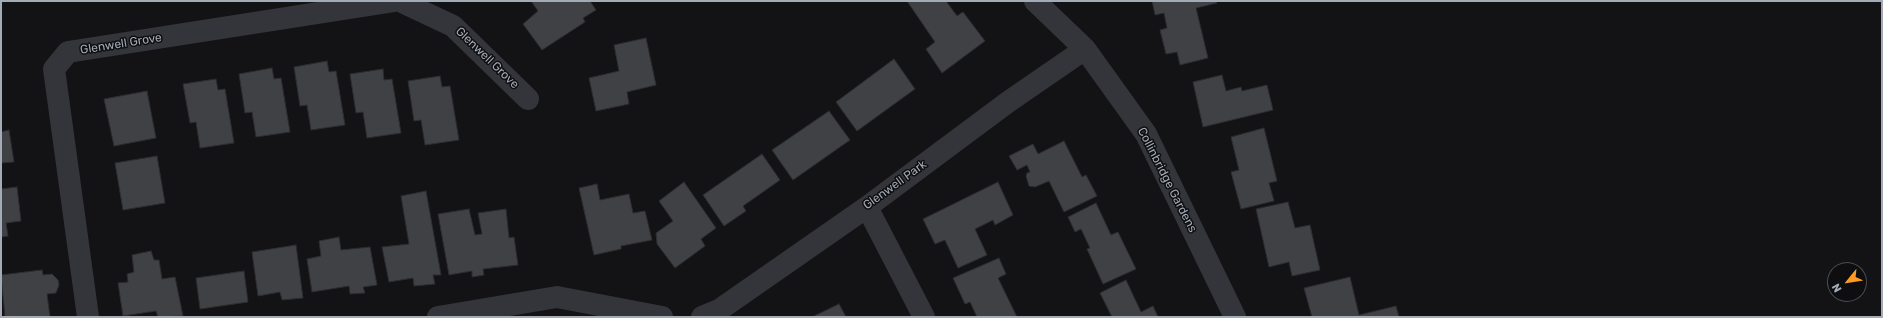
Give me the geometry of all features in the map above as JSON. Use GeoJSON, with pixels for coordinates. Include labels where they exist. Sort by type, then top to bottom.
{"type":"FeatureCollection","features":[{"type":"Feature","properties":{"kind":"street","name":"Glenwell Grove"},"geometry":{"type":"LineString","coordinates":[[88,317],[54,69],[68,52],[395,1]]}},
{"type":"Feature","properties":{"kind":"street","name":"Glenwell Grove"},"geometry":{"type":"LineString","coordinates":[[400,1],[453,26],[528,99]]}},
{"type":"Feature","properties":{"kind":"street","name":"Collinbridge Gardens"},"geometry":{"type":"LineString","coordinates":[[1035,1],[1085,49],[1146,134],[1235,317]]}},
{"type":"Feature","properties":{"kind":"street","name":"Glenwell Park"},"geometry":{"type":"LineString","coordinates":[[702,317],[719,310],[867,207],[1008,102],[1085,49]]}},
{"type":"Feature","properties":{"kind":"street"},"geometry":{"type":"LineString","coordinates":[[867,207],[924,317]]}},
{"type":"Feature","properties":{"kind":"street"},"geometry":{"type":"LineString","coordinates":[[438,317],[557,298],[662,317]]}},
{"type":"Feature","properties":{"kind":"building"},"geometry":{"type":"Polygon","coordinates":[[[531,1],[590,1],[596,10],[583,18],[585,22],[542,50],[523,24],[538,11],[531,1]]]}},
{"type":"Feature","properties":{"kind":"building"},"geometry":{"type":"Polygon","coordinates":[[[907,1],[946,1],[957,16],[963,12],[985,41],[942,73],[926,49],[935,42],[907,1]]]}},
{"type":"Feature","properties":{"kind":"building"},"geometry":{"type":"Polygon","coordinates":[[[1152,1],[1216,1],[1217,3],[1196,8],[1208,58],[1180,65],[1177,52],[1166,54],[1160,30],[1167,28],[1164,13],[1155,15],[1152,1]]]}},
{"type":"Feature","properties":{"kind":"building"},"geometry":{"type":"Polygon","coordinates":[[[646,38],[656,85],[627,92],[629,104],[596,111],[589,78],[619,71],[614,45],[646,38]]]}},
{"type":"Feature","properties":{"kind":"building"},"geometry":{"type":"Polygon","coordinates":[[[894,59],[915,89],[857,131],[836,102],[894,59]]]}},
{"type":"Feature","properties":{"kind":"building"},"geometry":{"type":"Polygon","coordinates":[[[327,61],[329,72],[336,71],[345,125],[311,130],[307,105],[300,106],[294,67],[327,61]]]}},
{"type":"Feature","properties":{"kind":"building"},"geometry":{"type":"Polygon","coordinates":[[[272,68],[274,79],[281,78],[290,132],[256,137],[252,112],[245,113],[239,74],[272,68]]]}},
{"type":"Feature","properties":{"kind":"building"},"geometry":{"type":"Polygon","coordinates":[[[383,69],[384,80],[392,79],[401,133],[367,138],[363,112],[356,113],[350,74],[383,69]]]}},
{"type":"Feature","properties":{"kind":"building"},"geometry":{"type":"Polygon","coordinates":[[[1222,75],[1226,91],[1241,87],[1242,91],[1267,85],[1273,110],[1203,127],[1193,82],[1222,75]]]}},
{"type":"Feature","properties":{"kind":"building"},"geometry":{"type":"Polygon","coordinates":[[[440,76],[442,87],[450,86],[459,140],[425,145],[421,120],[414,121],[408,81],[440,76]]]}},
{"type":"Feature","properties":{"kind":"building"},"geometry":{"type":"Polygon","coordinates":[[[216,79],[218,90],[225,89],[234,143],[200,148],[196,122],[190,123],[183,84],[216,79]]]}},
{"type":"Feature","properties":{"kind":"building"},"geometry":{"type":"Polygon","coordinates":[[[147,91],[156,138],[114,146],[104,99],[147,91]]]}},
{"type":"Feature","properties":{"kind":"building"},"geometry":{"type":"Polygon","coordinates":[[[829,111],[850,140],[793,180],[772,150],[829,111]]]}},
{"type":"Feature","properties":{"kind":"building"},"geometry":{"type":"Polygon","coordinates":[[[1264,128],[1277,181],[1269,183],[1274,201],[1241,209],[1231,172],[1239,170],[1231,137],[1264,128]]]}},
{"type":"Feature","properties":{"kind":"building"},"geometry":{"type":"Polygon","coordinates":[[[9,130],[14,162],[1,163],[1,132],[9,130]]]}},
{"type":"Feature","properties":{"kind":"building"},"geometry":{"type":"Polygon","coordinates":[[[1064,141],[1082,177],[1086,175],[1097,196],[1064,212],[1049,181],[1035,187],[1029,186],[1026,176],[1027,173],[1030,172],[1027,165],[1017,170],[1009,156],[1033,144],[1038,154],[1064,141]]]}},
{"type":"Feature","properties":{"kind":"building"},"geometry":{"type":"Polygon","coordinates":[[[762,154],[780,180],[743,206],[746,211],[724,226],[703,195],[762,154]]]}},
{"type":"Feature","properties":{"kind":"building"},"geometry":{"type":"Polygon","coordinates":[[[157,156],[165,203],[123,210],[115,163],[157,156]]]}},
{"type":"Feature","properties":{"kind":"building"},"geometry":{"type":"Polygon","coordinates":[[[684,182],[716,228],[701,239],[705,246],[675,268],[657,244],[656,233],[673,221],[659,201],[684,182]]]}},
{"type":"Feature","properties":{"kind":"building"},"geometry":{"type":"Polygon","coordinates":[[[998,182],[1013,215],[995,225],[993,220],[975,229],[987,255],[958,268],[945,240],[935,244],[923,219],[998,182]]]}},
{"type":"Feature","properties":{"kind":"building"},"geometry":{"type":"Polygon","coordinates":[[[597,184],[600,200],[629,194],[633,213],[645,211],[652,240],[621,246],[621,249],[594,255],[579,188],[597,184]]]}},
{"type":"Feature","properties":{"kind":"building"},"geometry":{"type":"Polygon","coordinates":[[[17,187],[21,221],[6,223],[8,236],[1,237],[1,189],[17,187]]]}},
{"type":"Feature","properties":{"kind":"building"},"geometry":{"type":"Polygon","coordinates":[[[426,191],[441,275],[433,275],[435,284],[414,286],[413,278],[389,282],[382,247],[409,244],[401,196],[426,191]]]}},
{"type":"Feature","properties":{"kind":"building"},"geometry":{"type":"Polygon","coordinates":[[[1288,202],[1295,228],[1310,225],[1320,270],[1292,276],[1289,262],[1269,267],[1256,209],[1288,202]]]}},
{"type":"Feature","properties":{"kind":"building"},"geometry":{"type":"Polygon","coordinates":[[[1096,203],[1111,235],[1118,232],[1136,269],[1103,284],[1087,249],[1090,248],[1081,229],[1075,232],[1068,217],[1096,203]]]}},
{"type":"Feature","properties":{"kind":"building"},"geometry":{"type":"Polygon","coordinates":[[[469,209],[475,235],[482,234],[478,213],[506,209],[509,238],[514,237],[518,265],[483,269],[484,275],[472,277],[472,271],[449,275],[438,214],[469,209]]]}},
{"type":"Feature","properties":{"kind":"building"},"geometry":{"type":"Polygon","coordinates":[[[339,237],[341,250],[370,247],[377,285],[363,287],[365,293],[350,294],[349,286],[312,292],[307,259],[321,256],[319,241],[339,237]]]}},
{"type":"Feature","properties":{"kind":"building"},"geometry":{"type":"Polygon","coordinates":[[[296,245],[303,298],[282,300],[280,292],[258,296],[252,252],[296,245]]]}},
{"type":"Feature","properties":{"kind":"building"},"geometry":{"type":"Polygon","coordinates":[[[151,251],[154,260],[159,260],[162,279],[175,277],[183,316],[158,317],[156,311],[123,316],[118,283],[128,282],[127,274],[134,272],[132,255],[151,251]]]}},
{"type":"Feature","properties":{"kind":"building"},"geometry":{"type":"Polygon","coordinates":[[[999,258],[1006,274],[998,278],[1017,317],[977,317],[970,302],[965,304],[953,278],[999,258]]]}},
{"type":"Feature","properties":{"kind":"building"},"geometry":{"type":"Polygon","coordinates":[[[42,270],[43,275],[52,274],[58,280],[59,285],[56,293],[47,294],[50,317],[5,317],[1,275],[42,270]]]}},
{"type":"Feature","properties":{"kind":"building"},"geometry":{"type":"Polygon","coordinates":[[[244,271],[248,302],[200,309],[196,278],[244,271]]]}},
{"type":"Feature","properties":{"kind":"building"},"geometry":{"type":"Polygon","coordinates":[[[1350,277],[1359,315],[1396,306],[1399,317],[1312,317],[1304,288],[1350,277]]]}},
{"type":"Feature","properties":{"kind":"building"},"geometry":{"type":"Polygon","coordinates":[[[1126,280],[1141,312],[1153,306],[1158,317],[1112,317],[1100,293],[1126,280]]]}},
{"type":"Feature","properties":{"kind":"building"},"geometry":{"type":"Polygon","coordinates":[[[839,304],[846,317],[812,317],[839,304]]]}}]}
